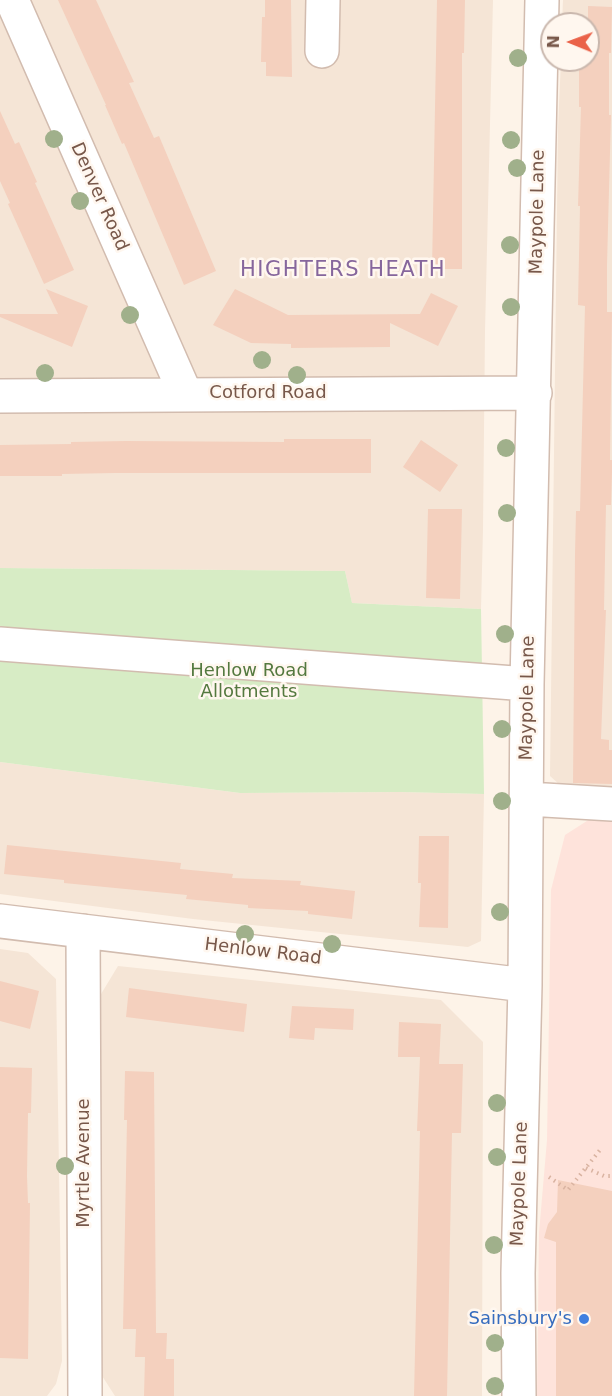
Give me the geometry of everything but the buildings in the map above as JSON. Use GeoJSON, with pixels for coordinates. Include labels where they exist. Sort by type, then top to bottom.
{"type":"FeatureCollection","features":[{"type":"Feature","properties":{"kind":"street","name":"Denver Road"},"geometry":{"type":"LineString","coordinates":[[12,0],[185,393]]}},
{"type":"Feature","properties":{"kind":"street"},"geometry":{"type":"LineString","coordinates":[[322,51],[323,0]]}},
{"type":"Feature","properties":{"kind":"street","name":"Maypole Lane"},"geometry":{"type":"LineString","coordinates":[[519,1396],[518,1274],[528,799],[527,684],[542,0]]}},
{"type":"Feature","properties":{"kind":"street","name":"Cotford Road"},"geometry":{"type":"LineString","coordinates":[[0,396],[185,393],[535,393]]}},
{"type":"Feature","properties":{"kind":"street"},"geometry":{"type":"LineString","coordinates":[[0,644],[527,684]]}},
{"type":"Feature","properties":{"kind":"street"},"geometry":{"type":"LineString","coordinates":[[528,799],[612,804]]}},
{"type":"Feature","properties":{"kind":"street","name":"Henlow Road"},"geometry":{"type":"LineString","coordinates":[[0,921],[525,985]]}},
{"type":"Feature","properties":{"kind":"street","name":"Myrtle Avenue"},"geometry":{"type":"LineString","coordinates":[[83,931],[86,1396]]}},
{"type":"Feature","properties":{"kind":"path"},"geometry":{"type":"LineString","coordinates":[[520,1171],[538,1170],[568,1190],[600,1150]]}},
{"type":"Feature","properties":{"kind":"path"},"geometry":{"type":"LineString","coordinates":[[586,1168],[604,1176],[612,1176]]}},
{"type":"Feature","properties":{"kind":"shaded area"},"geometry":{"type":"Polygon","coordinates":[[[0,0],[493,0],[481,609],[352,603],[345,571],[0,568],[0,0]]]}},
{"type":"Feature","properties":{"kind":"shaded area"},"geometry":{"type":"Polygon","coordinates":[[[563,0],[612,0],[612,790],[560,785],[550,776],[560,72],[600,72],[600,12],[562,12],[563,0]]]}},
{"type":"Feature","properties":{"kind":"shaded area"},"geometry":{"type":"Polygon","coordinates":[[[0,762],[240,793],[484,794],[481,941],[468,947],[193,919],[0,894],[0,762]]]}},
{"type":"Feature","properties":{"kind":"shaded area"},"geometry":{"type":"Polygon","coordinates":[[[604,810],[612,812],[612,1396],[537,1396],[539,1233],[547,1140],[551,890],[565,835],[604,810]]]}},
{"type":"Feature","properties":{"kind":"shaded area"},"geometry":{"type":"Polygon","coordinates":[[[0,949],[28,953],[56,979],[62,1361],[56,1384],[47,1396],[0,1396],[0,949]]]}},
{"type":"Feature","properties":{"kind":"shaded area"},"geometry":{"type":"Polygon","coordinates":[[[118,966],[441,1000],[483,1042],[482,1396],[115,1396],[97,1368],[98,999],[118,966]]]}},
{"type":"Feature","properties":{"kind":"green space","name":"Henlow Road Allotments"},"geometry":{"type":"Polygon","coordinates":[[[0,568],[345,571],[352,603],[481,609],[484,794],[240,793],[0,762],[0,568]]]}},
{"type":"Feature","properties":{"kind":"place","name":"Sainsbury's"},"geometry":{"type":"Point","coordinates":[584,1319]}},
{"type":"Feature","properties":{"kind":"district","name":"HIGHTERS HEATH"},"geometry":{"type":"Point","coordinates":[343,271]}}]}
